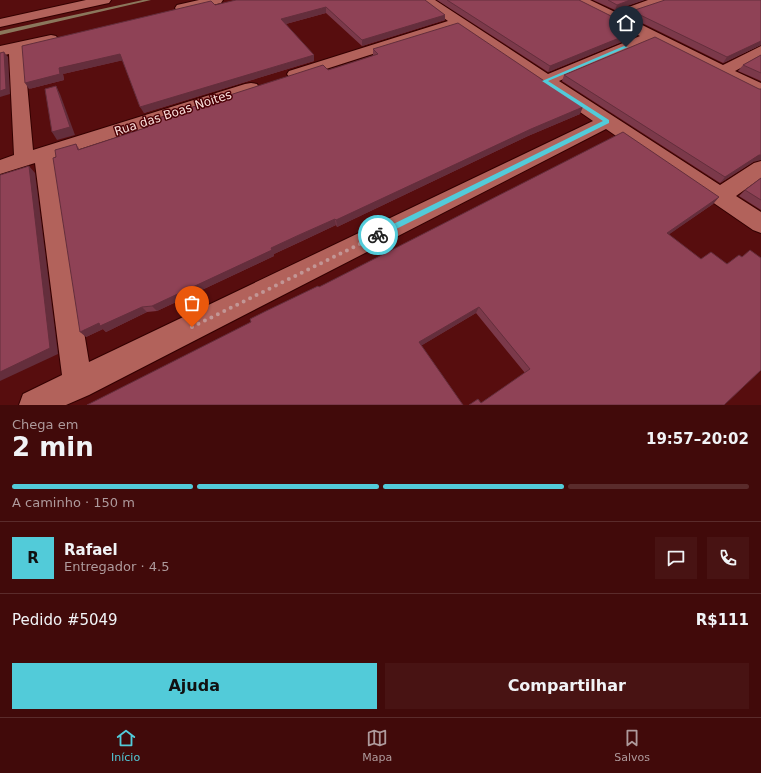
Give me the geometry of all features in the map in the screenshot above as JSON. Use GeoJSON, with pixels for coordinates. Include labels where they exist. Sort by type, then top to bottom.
{"type":"FeatureCollection","features":[{"type":"Feature","properties":{"kind":"street"},"geometry":{"type":"LineString","coordinates":[[0,23],[104,0]]}},
{"type":"Feature","properties":{"kind":"street"},"geometry":{"type":"LineString","coordinates":[[168,12],[216,0]]}},
{"type":"Feature","properties":{"kind":"street"},"geometry":{"type":"LineString","coordinates":[[580,0],[761,90]]}},
{"type":"Feature","properties":{"kind":"street"},"geometry":{"type":"LineString","coordinates":[[614,17],[660,0]]}},
{"type":"Feature","properties":{"kind":"street"},"geometry":{"type":"LineString","coordinates":[[436,3],[460,22],[545,81],[761,224]]}},
{"type":"Feature","properties":{"kind":"street","name":"Rua das Boas Noites"},"geometry":{"type":"LineString","coordinates":[[0,167],[460,22]]}},
{"type":"Feature","properties":{"kind":"street"},"geometry":{"type":"LineString","coordinates":[[545,81],[652,36]]}},
{"type":"Feature","properties":{"kind":"street"},"geometry":{"type":"LineString","coordinates":[[61,37],[8,50],[34,156],[78,384]]}},
{"type":"Feature","properties":{"kind":"street"},"geometry":{"type":"LineString","coordinates":[[723,71],[761,52]]}},
{"type":"Feature","properties":{"kind":"street"},"geometry":{"type":"LineString","coordinates":[[34,405],[607,121]]}},
{"type":"Feature","properties":{"kind":"street"},"geometry":{"type":"LineString","coordinates":[[720,196],[761,168]]}},
{"type":"Feature","properties":{"kind":"building"},"geometry":{"type":"Polygon","coordinates":[[[236,0],[425,0],[445,15],[362,40],[326,7],[281,19],[314,55],[140,107],[120,54],[59,68],[60,74],[25,83],[22,46],[211,1],[215,5],[236,0]]]}},
{"type":"Feature","properties":{"kind":"building"},"geometry":{"type":"Polygon","coordinates":[[[447,0],[579,0],[639,30],[550,66],[447,0]]]}},
{"type":"Feature","properties":{"kind":"building"},"geometry":{"type":"Polygon","coordinates":[[[608,0],[630,0],[617,5],[608,0]]]}},
{"type":"Feature","properties":{"kind":"building"},"geometry":{"type":"Polygon","coordinates":[[[665,0],[761,0],[761,41],[727,57],[632,11],[665,0]]]}},
{"type":"Feature","properties":{"kind":"building"},"geometry":{"type":"Polygon","coordinates":[[[458,23],[583,107],[531,129],[336,220],[335,219],[299,235],[271,248],[272,250],[152,306],[142,307],[100,326],[99,323],[80,332],[53,158],[56,157],[55,150],[76,144],[78,150],[148,127],[146,122],[323,65],[328,70],[341,66],[378,54],[373,49],[458,23]]]}},
{"type":"Feature","properties":{"kind":"building"},"geometry":{"type":"Polygon","coordinates":[[[655,37],[761,89],[761,155],[725,177],[564,75],[655,37]]]}},
{"type":"Feature","properties":{"kind":"building"},"geometry":{"type":"Polygon","coordinates":[[[4,52],[6,89],[0,91],[0,53],[4,52]]]}},
{"type":"Feature","properties":{"kind":"building"},"geometry":{"type":"Polygon","coordinates":[[[761,55],[761,73],[743,65],[761,55]]]}},
{"type":"Feature","properties":{"kind":"building"},"geometry":{"type":"Polygon","coordinates":[[[56,86],[70,127],[52,132],[45,89],[56,86]]]}},
{"type":"Feature","properties":{"kind":"building"},"geometry":{"type":"Polygon","coordinates":[[[623,132],[719,197],[667,233],[701,259],[711,252],[727,264],[739,255],[742,257],[750,250],[761,258],[761,370],[724,405],[469,405],[478,399],[481,403],[530,369],[479,307],[419,342],[463,405],[87,405],[251,322],[250,319],[318,286],[319,287],[623,132]]]}},
{"type":"Feature","properties":{"kind":"building"},"geometry":{"type":"Polygon","coordinates":[[[29,166],[50,348],[0,372],[0,175],[29,166]]]}},
{"type":"Feature","properties":{"kind":"building"},"geometry":{"type":"Polygon","coordinates":[[[761,178],[761,200],[745,190],[761,178]]]}},
{"type":"Feature","properties":{"kind":"waterway"},"geometry":{"type":"LineString","coordinates":[[0,33],[149,0]]}},
{"type":"Feature","properties":{"kind":"way so far"},"geometry":{"type":"LineString","coordinates":[[192,327],[378,235]]}},
{"type":"Feature","properties":{"kind":"route"},"geometry":{"type":"LineString","coordinates":[[378,235],[607,121],[545,81],[626,47]]}}]}
